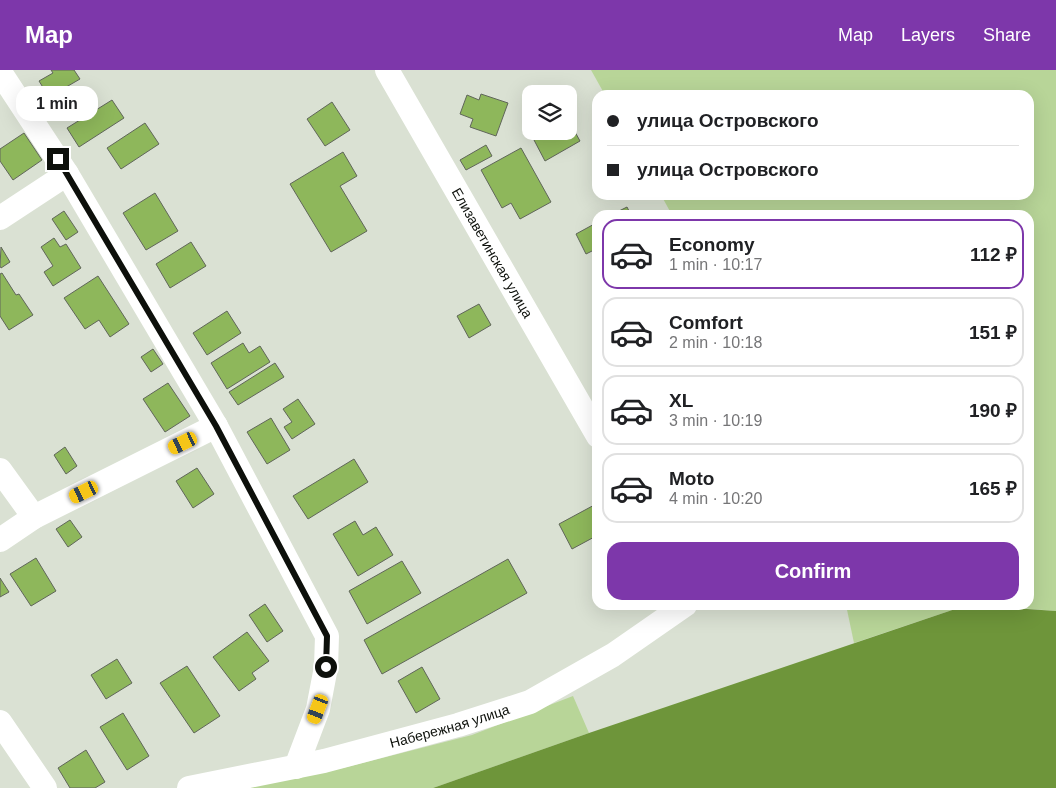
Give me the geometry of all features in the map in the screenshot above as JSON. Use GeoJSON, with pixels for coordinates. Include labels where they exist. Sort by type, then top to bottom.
{"type":"FeatureCollection","features":[{"type":"Feature","properties":{"kind":"street","name":"Елизаветинская улица"},"geometry":{"type":"LineString","coordinates":[[387,70],[592,426]]}},
{"type":"Feature","properties":{"kind":"street"},"geometry":{"type":"LineString","coordinates":[[0,72],[67,174],[216,426],[327,636],[326,667],[318,709],[296,768]]}},
{"type":"Feature","properties":{"kind":"street"},"geometry":{"type":"LineString","coordinates":[[0,218],[67,174]]}},
{"type":"Feature","properties":{"kind":"street"},"geometry":{"type":"LineString","coordinates":[[0,540],[34,517],[216,426]]}},
{"type":"Feature","properties":{"kind":"street"},"geometry":{"type":"LineString","coordinates":[[0,470],[34,517]]}},
{"type":"Feature","properties":{"kind":"street","name":"Набережная улица"},"geometry":{"type":"LineString","coordinates":[[189,788],[296,768],[458,725],[530,702],[613,655],[678,610]]}},
{"type":"Feature","properties":{"kind":"street"},"geometry":{"type":"LineString","coordinates":[[0,722],[45,788]]}},
{"type":"Feature","properties":{"kind":"shaded area"},"geometry":{"type":"Polygon","coordinates":[[[591,70],[1056,70],[1056,611],[1034,609],[1034,210],[669,210],[664,200],[1034,200],[1034,90],[602,90],[591,70]]]}},
{"type":"Feature","properties":{"kind":"shaded area"},"geometry":{"type":"Polygon","coordinates":[[[847,610],[952,610],[854,643],[847,610]]]}},
{"type":"Feature","properties":{"kind":"shaded area"},"geometry":{"type":"Polygon","coordinates":[[[952,610],[1056,611],[1056,788],[433,788],[952,610]]]}},
{"type":"Feature","properties":{"kind":"shaded area"},"geometry":{"type":"Polygon","coordinates":[[[573,696],[589,733],[433,788],[232,788],[343,768],[472,735],[573,696]]]}},
{"type":"Feature","properties":{"kind":"building"},"geometry":{"type":"Polygon","coordinates":[[[51,70],[74,70],[80,79],[49,97],[39,81],[53,73],[51,70]]]}},
{"type":"Feature","properties":{"kind":"building"},"geometry":{"type":"Polygon","coordinates":[[[481,94],[508,103],[496,136],[470,127],[473,119],[460,114],[467,95],[479,100],[481,94]]]}},
{"type":"Feature","properties":{"kind":"building"},"geometry":{"type":"Polygon","coordinates":[[[112,100],[124,118],[79,147],[67,128],[112,100]]]}},
{"type":"Feature","properties":{"kind":"building"},"geometry":{"type":"Polygon","coordinates":[[[332,102],[350,130],[325,146],[307,119],[332,102]]]}},
{"type":"Feature","properties":{"kind":"building"},"geometry":{"type":"Polygon","coordinates":[[[145,123],[159,144],[121,169],[107,148],[145,123]]]}},
{"type":"Feature","properties":{"kind":"building"},"geometry":{"type":"Polygon","coordinates":[[[24,133],[42,160],[13,180],[0,161],[0,149],[24,133]]]}},
{"type":"Feature","properties":{"kind":"building"},"geometry":{"type":"Polygon","coordinates":[[[577,136],[580,141],[545,161],[534,140],[577,140],[577,136]]]}},
{"type":"Feature","properties":{"kind":"building"},"geometry":{"type":"Polygon","coordinates":[[[486,145],[492,156],[466,170],[460,160],[486,145]]]}},
{"type":"Feature","properties":{"kind":"building"},"geometry":{"type":"Polygon","coordinates":[[[521,148],[551,202],[520,219],[511,203],[502,208],[481,170],[521,148]]]}},
{"type":"Feature","properties":{"kind":"building"},"geometry":{"type":"Polygon","coordinates":[[[343,152],[357,176],[340,186],[367,231],[331,252],[290,184],[343,152]]]}},
{"type":"Feature","properties":{"kind":"building"},"geometry":{"type":"Polygon","coordinates":[[[155,193],[178,231],[146,250],[123,213],[155,193]]]}},
{"type":"Feature","properties":{"kind":"building"},"geometry":{"type":"Polygon","coordinates":[[[64,211],[78,232],[66,240],[52,219],[64,211]]]}},
{"type":"Feature","properties":{"kind":"building"},"geometry":{"type":"Polygon","coordinates":[[[592,225],[592,251],[586,254],[576,234],[592,225]]]}},
{"type":"Feature","properties":{"kind":"building"},"geometry":{"type":"Polygon","coordinates":[[[54,238],[60,247],[66,244],[81,268],[53,286],[44,272],[53,266],[41,247],[54,238]]]}},
{"type":"Feature","properties":{"kind":"building"},"geometry":{"type":"Polygon","coordinates":[[[191,242],[206,266],[170,288],[156,264],[191,242]]]}},
{"type":"Feature","properties":{"kind":"building"},"geometry":{"type":"Polygon","coordinates":[[[1,247],[10,262],[1,268],[0,266],[1,247]]]}},
{"type":"Feature","properties":{"kind":"building"},"geometry":{"type":"Polygon","coordinates":[[[2,273],[16,295],[19,294],[33,315],[9,330],[0,316],[0,274],[2,273]]]}},
{"type":"Feature","properties":{"kind":"building"},"geometry":{"type":"Polygon","coordinates":[[[98,276],[129,324],[110,337],[99,320],[85,329],[64,298],[98,276]]]}},
{"type":"Feature","properties":{"kind":"building"},"geometry":{"type":"Polygon","coordinates":[[[479,304],[491,325],[469,338],[457,316],[479,304]]]}},
{"type":"Feature","properties":{"kind":"building"},"geometry":{"type":"Polygon","coordinates":[[[227,311],[241,333],[207,355],[193,333],[227,311]]]}},
{"type":"Feature","properties":{"kind":"building"},"geometry":{"type":"Polygon","coordinates":[[[243,343],[249,353],[260,346],[270,362],[227,389],[211,363],[243,343]]]}},
{"type":"Feature","properties":{"kind":"building"},"geometry":{"type":"Polygon","coordinates":[[[153,349],[163,364],[151,372],[141,357],[153,349]]]}},
{"type":"Feature","properties":{"kind":"building"},"geometry":{"type":"Polygon","coordinates":[[[275,363],[284,377],[238,405],[229,392],[275,363]]]}},
{"type":"Feature","properties":{"kind":"building"},"geometry":{"type":"Polygon","coordinates":[[[168,383],[190,416],[165,432],[143,399],[168,383]]]}},
{"type":"Feature","properties":{"kind":"building"},"geometry":{"type":"Polygon","coordinates":[[[298,399],[315,424],[292,439],[284,427],[292,422],[283,409],[298,399]]]}},
{"type":"Feature","properties":{"kind":"building"},"geometry":{"type":"Polygon","coordinates":[[[271,418],[290,450],[267,464],[247,432],[271,418]]]}},
{"type":"Feature","properties":{"kind":"building"},"geometry":{"type":"Polygon","coordinates":[[[65,447],[77,466],[66,474],[54,455],[65,447]]]}},
{"type":"Feature","properties":{"kind":"building"},"geometry":{"type":"Polygon","coordinates":[[[354,459],[368,482],[308,519],[293,496],[354,459]]]}},
{"type":"Feature","properties":{"kind":"building"},"geometry":{"type":"Polygon","coordinates":[[[197,468],[214,494],[193,508],[176,481],[197,468]]]}},
{"type":"Feature","properties":{"kind":"building"},"geometry":{"type":"Polygon","coordinates":[[[592,506],[592,538],[572,549],[559,524],[592,506]]]}},
{"type":"Feature","properties":{"kind":"building"},"geometry":{"type":"Polygon","coordinates":[[[70,520],[82,537],[68,547],[56,529],[70,520]]]}},
{"type":"Feature","properties":{"kind":"building"},"geometry":{"type":"Polygon","coordinates":[[[355,521],[363,535],[376,527],[393,555],[358,576],[333,534],[355,521]]]}},
{"type":"Feature","properties":{"kind":"building"},"geometry":{"type":"Polygon","coordinates":[[[36,558],[56,591],[31,606],[10,574],[36,558]]]}},
{"type":"Feature","properties":{"kind":"building"},"geometry":{"type":"Polygon","coordinates":[[[508,559],[527,593],[382,674],[364,640],[508,559]]]}},
{"type":"Feature","properties":{"kind":"building"},"geometry":{"type":"Polygon","coordinates":[[[402,561],[421,593],[367,624],[349,591],[402,561]]]}},
{"type":"Feature","properties":{"kind":"building"},"geometry":{"type":"Polygon","coordinates":[[[0,578],[9,592],[0,597],[0,578]]]}},
{"type":"Feature","properties":{"kind":"building"},"geometry":{"type":"Polygon","coordinates":[[[265,604],[283,631],[267,642],[249,615],[265,604]]]}},
{"type":"Feature","properties":{"kind":"building"},"geometry":{"type":"Polygon","coordinates":[[[247,632],[269,661],[252,673],[256,679],[239,691],[213,657],[247,632]]]}},
{"type":"Feature","properties":{"kind":"building"},"geometry":{"type":"Polygon","coordinates":[[[117,659],[132,683],[106,699],[91,675],[117,659]]]}},
{"type":"Feature","properties":{"kind":"building"},"geometry":{"type":"Polygon","coordinates":[[[187,666],[220,716],[194,733],[160,683],[187,666]]]}},
{"type":"Feature","properties":{"kind":"building"},"geometry":{"type":"Polygon","coordinates":[[[422,667],[440,699],[416,713],[398,681],[422,667]]]}},
{"type":"Feature","properties":{"kind":"building"},"geometry":{"type":"Polygon","coordinates":[[[123,713],[149,756],[127,770],[100,727],[123,713]]]}},
{"type":"Feature","properties":{"kind":"building"},"geometry":{"type":"Polygon","coordinates":[[[86,750],[105,782],[95,788],[70,788],[58,768],[86,750]]]}},
{"type":"Feature","properties":{"kind":"route"},"geometry":{"type":"LineString","coordinates":[[58,159],[216,426],[327,636],[326,667]]}}]}
